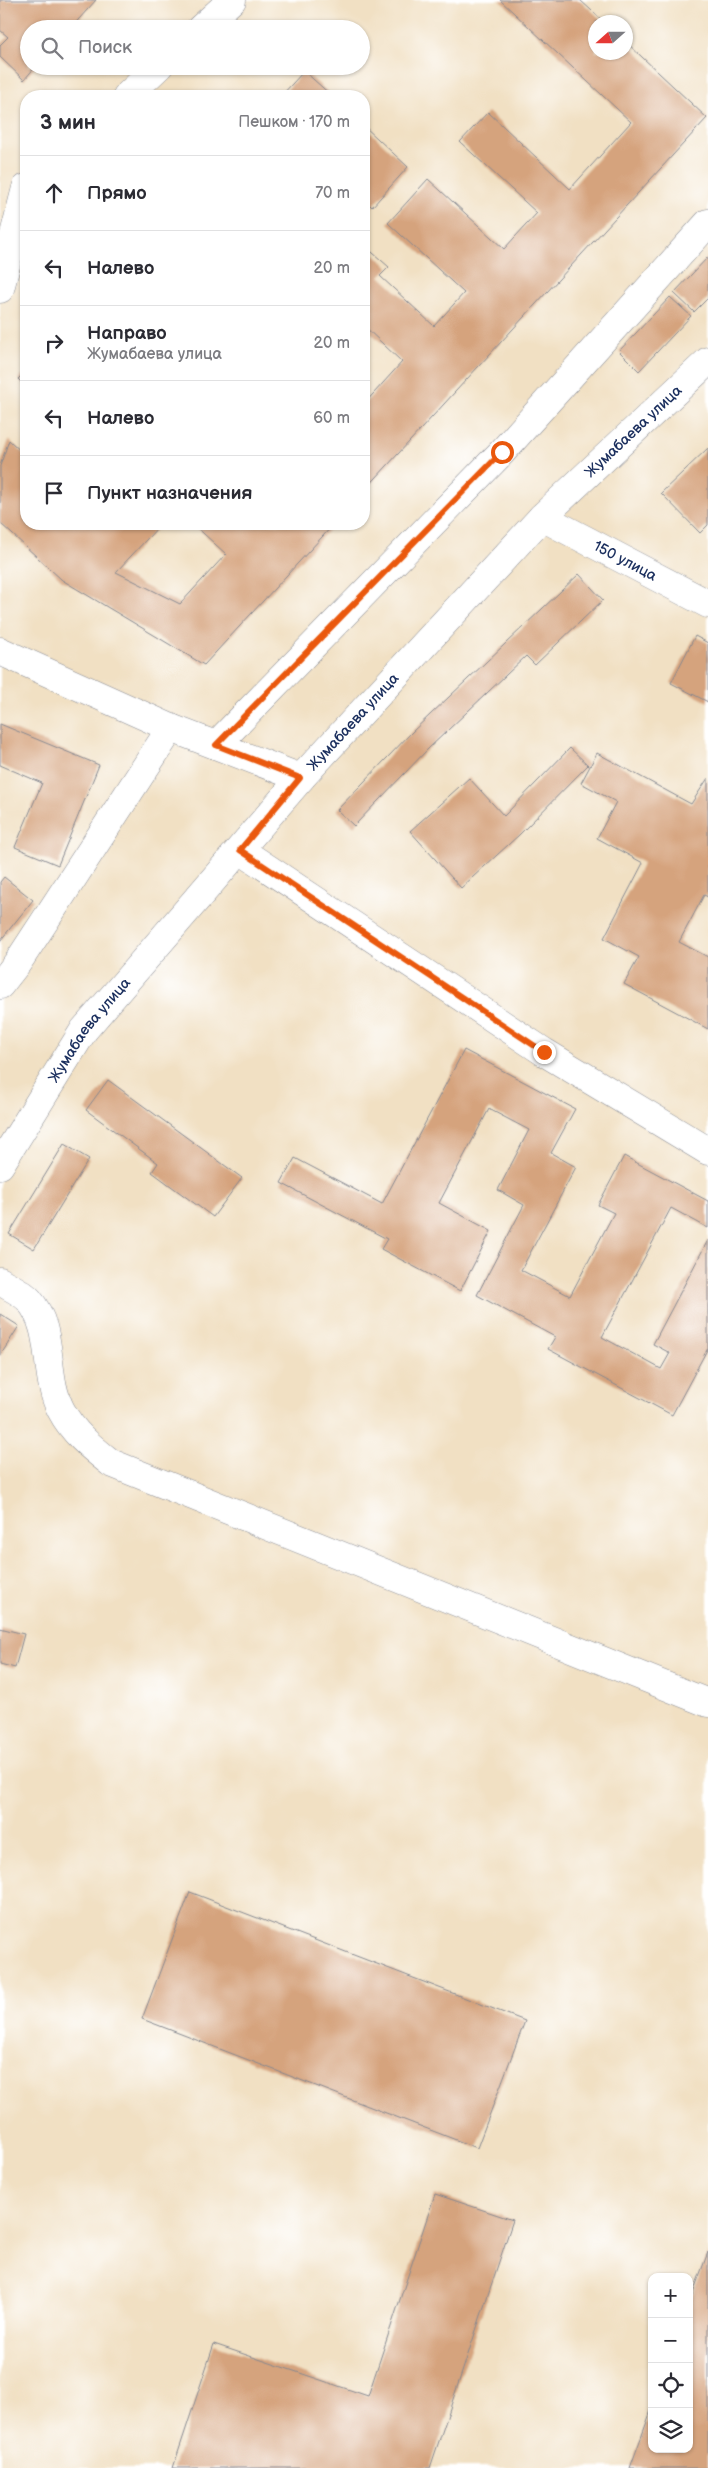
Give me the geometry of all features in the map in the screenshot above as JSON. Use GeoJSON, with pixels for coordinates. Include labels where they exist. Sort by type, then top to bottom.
{"type":"FeatureCollection","features":[{"type":"Feature","properties":{"kind":"street"},"geometry":{"type":"LineString","coordinates":[[210,20],[232,0]]}},
{"type":"Feature","properties":{"kind":"street"},"geometry":{"type":"LineString","coordinates":[[133,90],[149,75]]}},
{"type":"Feature","properties":{"kind":"street"},"geometry":{"type":"LineString","coordinates":[[0,289],[20,211]]}},
{"type":"Feature","properties":{"kind":"street"},"geometry":{"type":"LineString","coordinates":[[216,745],[502,452],[708,224]]}},
{"type":"Feature","properties":{"kind":"street","name":"Жумабаева улица"},"geometry":{"type":"LineString","coordinates":[[0,1165],[84,1030],[300,778],[542,518],[708,361]]}},
{"type":"Feature","properties":{"kind":"street","name":"150 улица"},"geometry":{"type":"LineString","coordinates":[[542,518],[708,604]]}},
{"type":"Feature","properties":{"kind":"street"},"geometry":{"type":"LineString","coordinates":[[0,651],[171,728],[300,778]]}},
{"type":"Feature","properties":{"kind":"street"},"geometry":{"type":"LineString","coordinates":[[0,985],[18,962],[171,728]]}},
{"type":"Feature","properties":{"kind":"street"},"geometry":{"type":"LineString","coordinates":[[240,850],[544,1052],[708,1151]]}},
{"type":"Feature","properties":{"kind":"street"},"geometry":{"type":"LineString","coordinates":[[0,1281],[28,1300],[42,1323],[50,1378],[61,1409],[80,1438],[111,1463],[708,1703]]}},
{"type":"Feature","properties":{"kind":"building"},"geometry":{"type":"Polygon","coordinates":[[[0,0],[96,0],[78,20],[20,20],[20,75],[28,75],[24,80],[0,57],[0,45],[8,37],[0,30],[0,0]]]}},
{"type":"Feature","properties":{"kind":"building"},"geometry":{"type":"Polygon","coordinates":[[[500,0],[580,0],[596,15],[588,15],[588,60],[633,60],[633,49],[707,118],[370,484],[370,397],[402,362],[370,332],[370,250],[389,267],[380,276],[434,326],[464,293],[388,223],[428,179],[504,249],[537,213],[460,142],[488,112],[570,189],[631,122],[500,0]]]}},
{"type":"Feature","properties":{"kind":"building"},"geometry":{"type":"Polygon","coordinates":[[[300,75],[308,75],[325,90],[287,90],[300,75]]]}},
{"type":"Feature","properties":{"kind":"building"},"geometry":{"type":"Polygon","coordinates":[[[370,132],[408,167],[372,207],[370,205],[370,132]]]}},
{"type":"Feature","properties":{"kind":"building"},"geometry":{"type":"Polygon","coordinates":[[[708,257],[708,298],[694,312],[674,293],[708,257]]]}},
{"type":"Feature","properties":{"kind":"building"},"geometry":{"type":"Polygon","coordinates":[[[670,297],[691,316],[639,371],[619,351],[670,297]]]}},
{"type":"Feature","properties":{"kind":"building"},"geometry":{"type":"Polygon","coordinates":[[[9,440],[20,450],[20,530],[155,530],[116,572],[180,604],[226,554],[200,530],[328,530],[204,665],[62,580],[0,523],[0,466],[9,440]]]}},
{"type":"Feature","properties":{"kind":"building"},"geometry":{"type":"Polygon","coordinates":[[[708,448],[708,525],[700,533],[661,493],[708,448]]]}},
{"type":"Feature","properties":{"kind":"building"},"geometry":{"type":"Polygon","coordinates":[[[579,574],[603,600],[535,665],[526,656],[428,749],[354,826],[337,810],[412,732],[579,574]]]}},
{"type":"Feature","properties":{"kind":"building"},"geometry":{"type":"Polygon","coordinates":[[[695,636],[708,643],[708,702],[671,683],[695,636]]]}},
{"type":"Feature","properties":{"kind":"building"},"geometry":{"type":"Polygon","coordinates":[[[0,724],[99,765],[58,865],[15,847],[42,783],[0,765],[0,724]]]}},
{"type":"Feature","properties":{"kind":"building"},"geometry":{"type":"Polygon","coordinates":[[[570,748],[588,765],[520,834],[461,888],[410,831],[469,778],[504,816],[570,748]]]}},
{"type":"Feature","properties":{"kind":"building"},"geometry":{"type":"Polygon","coordinates":[[[597,753],[691,804],[708,778],[708,897],[704,895],[679,942],[708,957],[708,1029],[624,984],[639,957],[604,938],[643,863],[597,838],[616,802],[581,783],[597,753]]]}},
{"type":"Feature","properties":{"kind":"building"},"geometry":{"type":"Polygon","coordinates":[[[4,877],[33,900],[0,941],[0,882],[4,877]]]}},
{"type":"Feature","properties":{"kind":"building"},"geometry":{"type":"Polygon","coordinates":[[[464,1050],[575,1109],[551,1153],[576,1167],[521,1270],[570,1296],[614,1213],[598,1205],[624,1156],[708,1201],[708,1228],[671,1208],[602,1337],[661,1369],[670,1353],[653,1344],[708,1240],[708,1348],[672,1415],[548,1349],[555,1337],[477,1295],[524,1205],[498,1190],[529,1130],[489,1109],[439,1203],[491,1231],[460,1291],[381,1249],[387,1239],[281,1183],[295,1158],[382,1204],[464,1050]]]}},
{"type":"Feature","properties":{"kind":"building"},"geometry":{"type":"Polygon","coordinates":[[[108,1080],[242,1178],[213,1217],[152,1172],[158,1163],[86,1110],[108,1080]]]}},
{"type":"Feature","properties":{"kind":"building"},"geometry":{"type":"Polygon","coordinates":[[[64,1144],[89,1159],[34,1249],[9,1234],[64,1144]]]}},
{"type":"Feature","properties":{"kind":"building"},"geometry":{"type":"Polygon","coordinates":[[[0,1314],[19,1326],[0,1356],[0,1314]]]}},
{"type":"Feature","properties":{"kind":"building"},"geometry":{"type":"Polygon","coordinates":[[[0,1628],[24,1634],[15,1668],[0,1664],[0,1628]]]}},
{"type":"Feature","properties":{"kind":"building"},"geometry":{"type":"Polygon","coordinates":[[[190,1892],[525,2021],[477,2148],[142,2019],[190,1892]]]}},
{"type":"Feature","properties":{"kind":"building"},"geometry":{"type":"Polygon","coordinates":[[[435,2194],[513,2220],[430,2468],[173,2468],[214,2344],[368,2396],[435,2194]]]}},
{"type":"Feature","properties":{"kind":"building"},"geometry":{"type":"Polygon","coordinates":[[[708,2252],[708,2468],[630,2468],[648,2419],[648,2453],[693,2453],[693,2293],[708,2252]]]}},
{"type":"Feature","properties":{"kind":"route"},"geometry":{"type":"LineString","coordinates":[[502,452],[216,745],[300,778],[240,850],[544,1052]]}}]}
